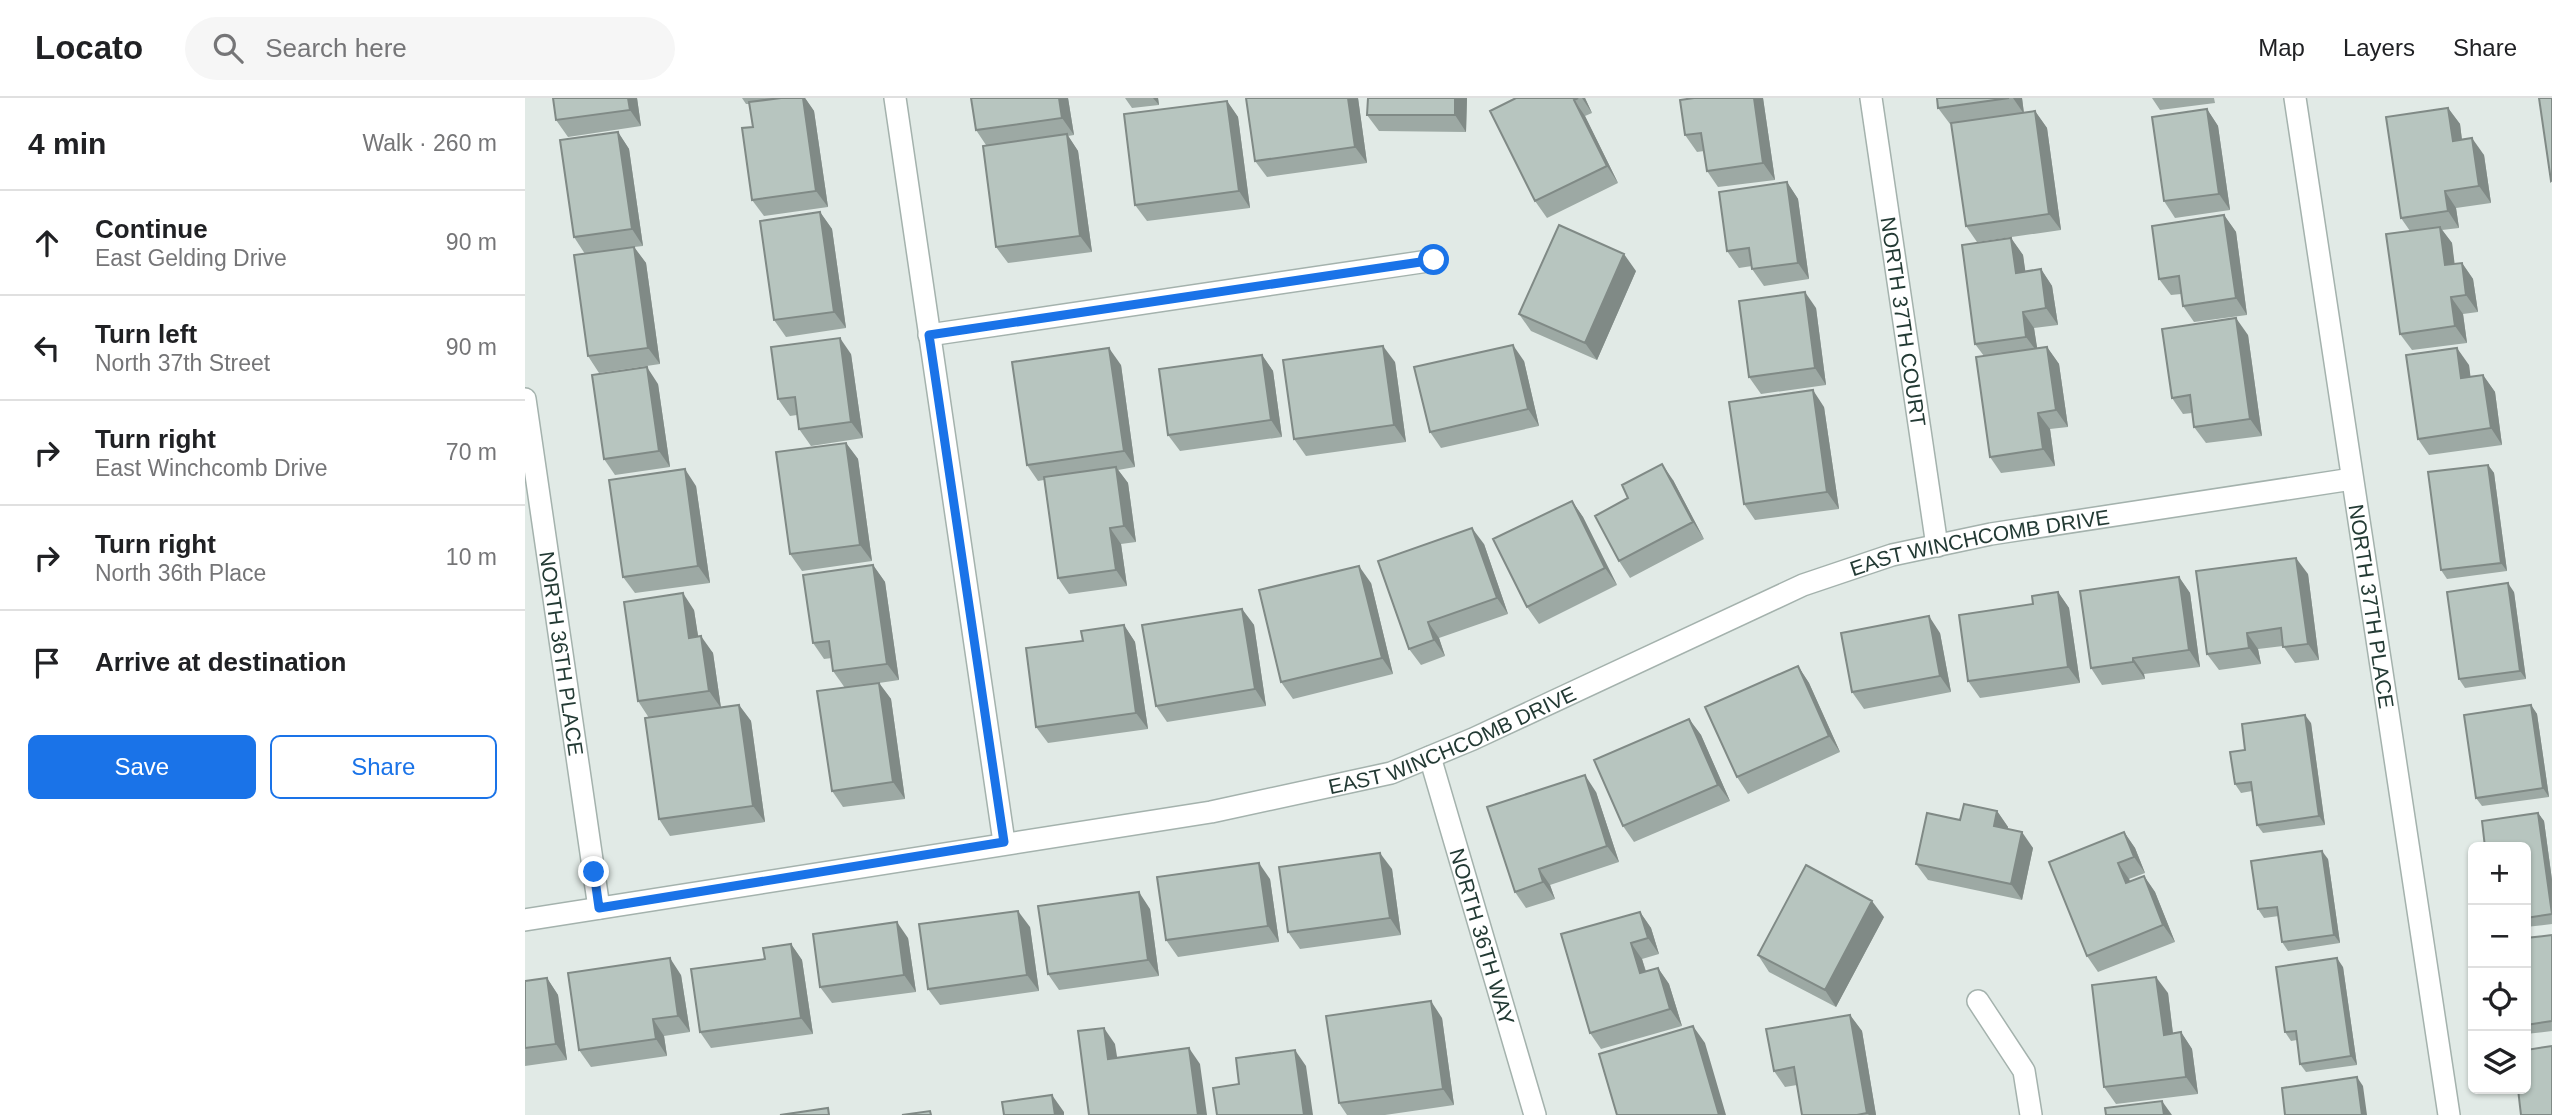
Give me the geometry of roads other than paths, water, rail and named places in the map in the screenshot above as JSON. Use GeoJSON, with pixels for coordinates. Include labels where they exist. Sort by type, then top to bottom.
{"type":"FeatureCollection","features":[{"type":"Feature","properties":{"kind":"street"},"geometry":{"type":"LineString","coordinates":[[895,98],[1004,842]]}},
{"type":"Feature","properties":{"kind":"street","name":"NORTH 37TH COURT"},"geometry":{"type":"LineString","coordinates":[[1871,98],[1937,546]]}},
{"type":"Feature","properties":{"kind":"street","name":"NORTH 37TH PLACE"},"geometry":{"type":"LineString","coordinates":[[2295,98],[2449,1115]]}},
{"type":"Feature","properties":{"kind":"street"},"geometry":{"type":"LineString","coordinates":[[929,335],[1434,260]]}},
{"type":"Feature","properties":{"kind":"street","name":"NORTH 36TH PLACE"},"geometry":{"type":"LineString","coordinates":[[525,399],[599,908]]}},
{"type":"Feature","properties":{"kind":"street","name":"EAST WINCHCOMB DRIVE"},"geometry":{"type":"LineString","coordinates":[[525,920],[1004,842],[1211,812],[1391,773],[1803,585],[1892,555],[1991,534],[2352,480]]}},
{"type":"Feature","properties":{"kind":"street","name":"NORTH 36TH WAY"},"geometry":{"type":"LineString","coordinates":[[1430,757],[1535,1115]]}},
{"type":"Feature","properties":{"kind":"street"},"geometry":{"type":"LineString","coordinates":[[1978,1001],[2024,1071],[2031,1115]]}}]}
